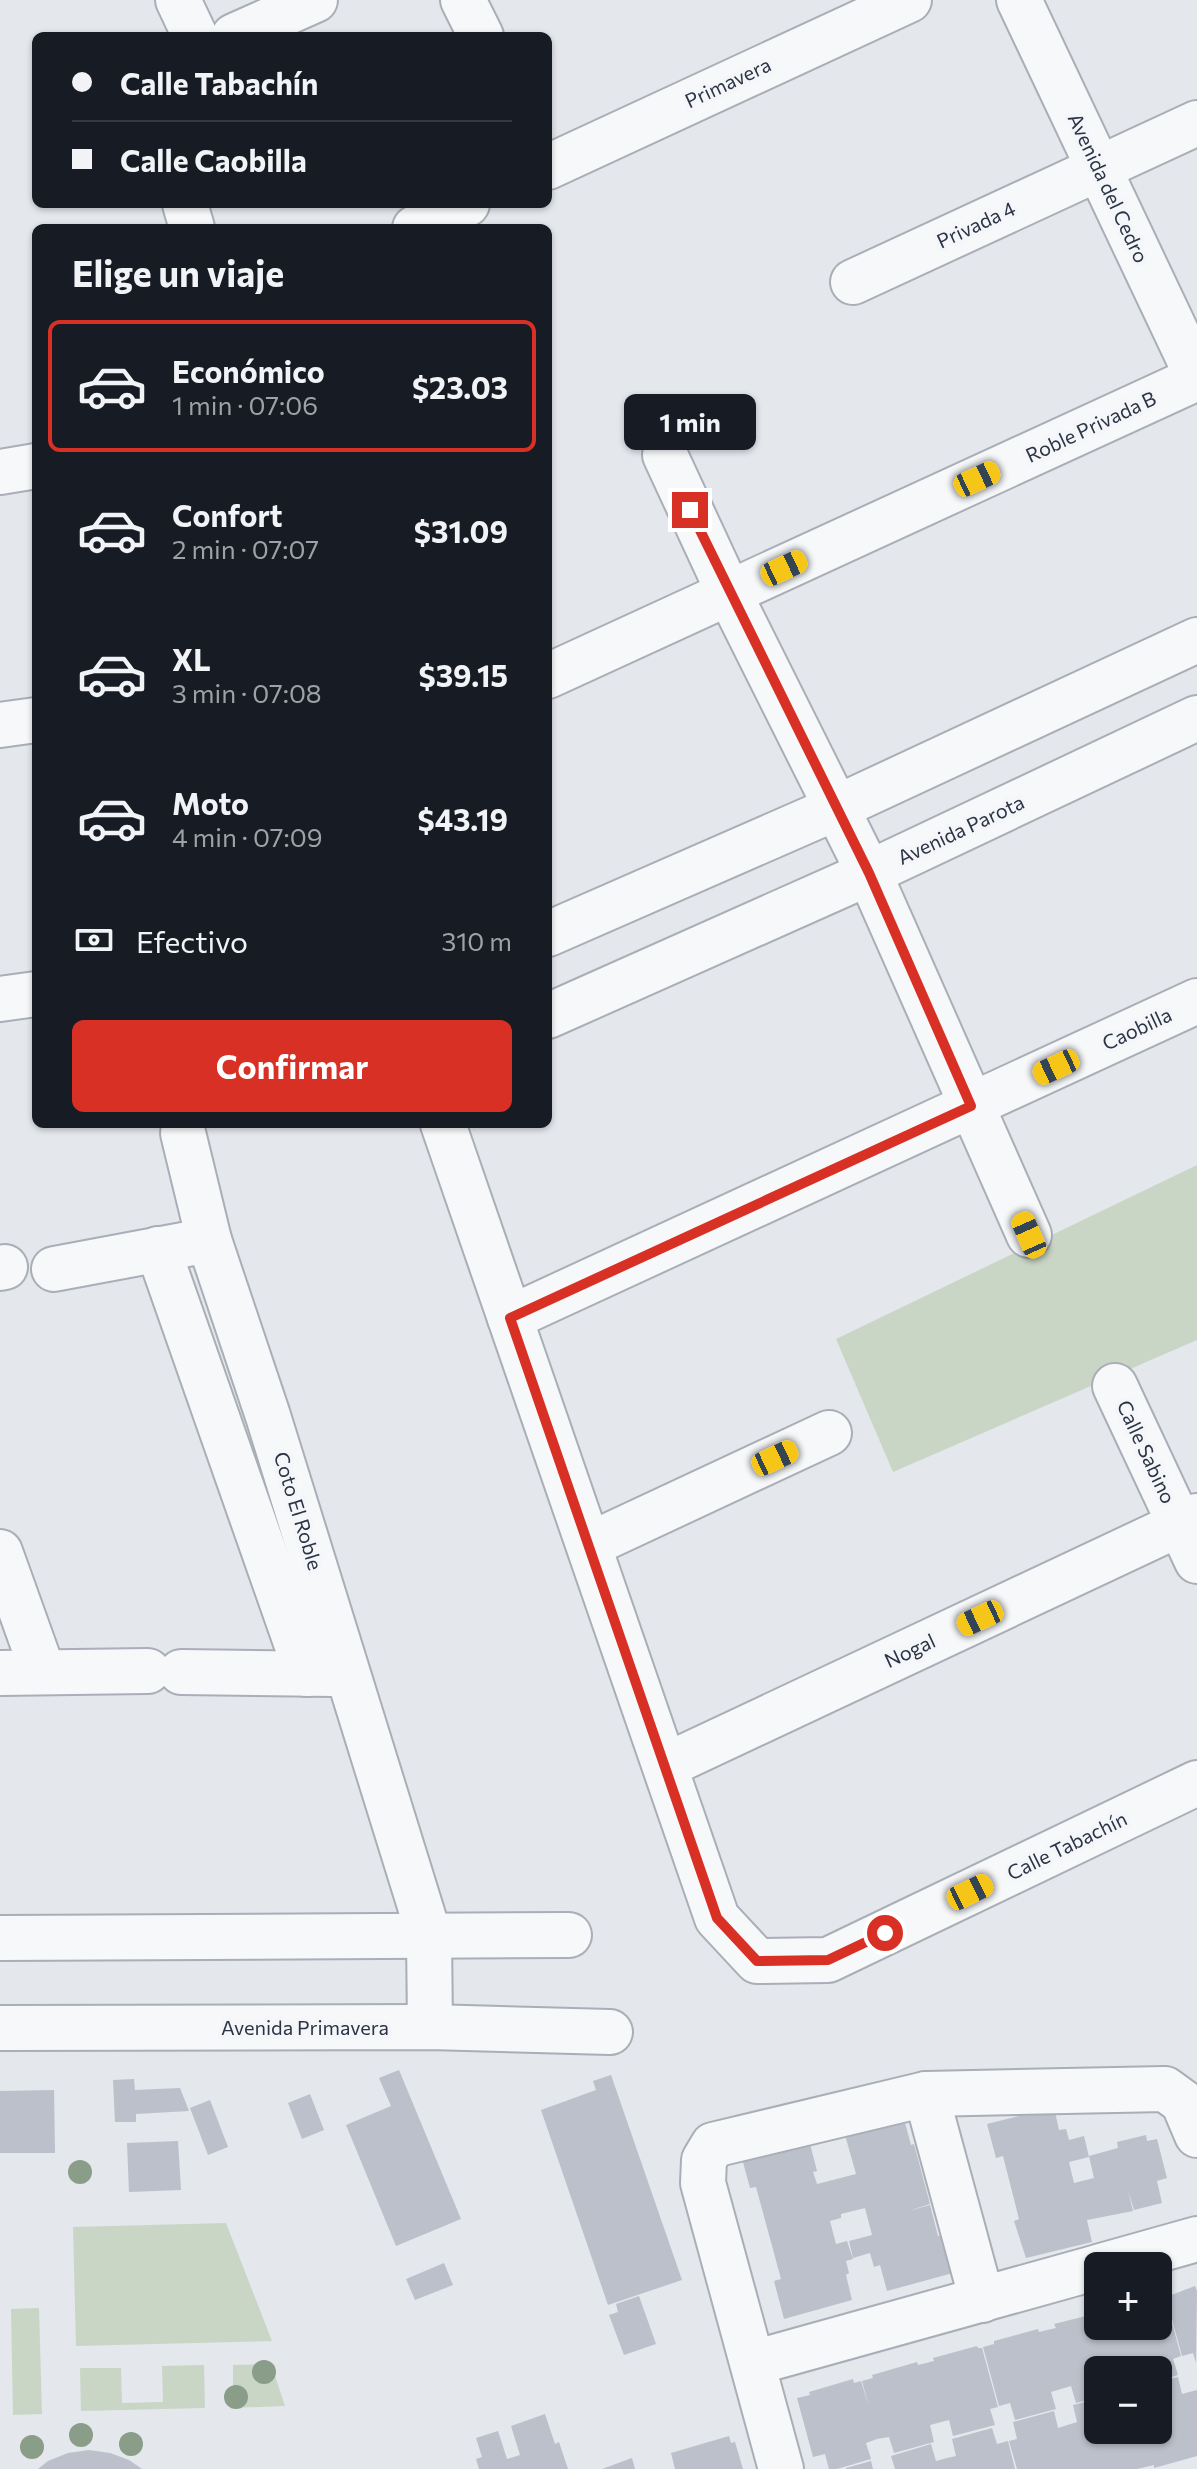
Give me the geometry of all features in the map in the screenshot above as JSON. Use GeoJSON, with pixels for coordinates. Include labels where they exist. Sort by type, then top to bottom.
{"type":"FeatureCollection","features":[{"type":"Feature","properties":{"kind":"street"},"geometry":{"type":"LineString","coordinates":[[178,0],[193,32]]}},
{"type":"Feature","properties":{"kind":"street"},"geometry":{"type":"LineString","coordinates":[[243,32],[315,0]]}},
{"type":"Feature","properties":{"kind":"street"},"geometry":{"type":"LineString","coordinates":[[463,0],[479,32]]}},
{"type":"Feature","properties":{"kind":"street","name":"Primavera"},"geometry":{"type":"LineString","coordinates":[[552,165],[909,0]]}},
{"type":"Feature","properties":{"kind":"street","name":"Avenida del Cedro"},"geometry":{"type":"LineString","coordinates":[[1019,0],[1197,377]]}},
{"type":"Feature","properties":{"kind":"street","name":"Privada 4"},"geometry":{"type":"LineString","coordinates":[[853,282],[1197,123]]}},
{"type":"Feature","properties":{"kind":"street"},"geometry":{"type":"LineString","coordinates":[[424,224],[458,208]]}},
{"type":"Feature","properties":{"kind":"street","name":"Roble Privada B"},"geometry":{"type":"LineString","coordinates":[[552,674],[1197,377]]}},
{"type":"Feature","properties":{"kind":"street"},"geometry":{"type":"LineString","coordinates":[[665,455],[729,593],[869,873],[1029,1235]]}},
{"type":"Feature","properties":{"kind":"street"},"geometry":{"type":"LineString","coordinates":[[552,932],[836,808],[1197,640]]}},
{"type":"Feature","properties":{"kind":"street","name":"Avenida Parota"},"geometry":{"type":"LineString","coordinates":[[552,1014],[869,873],[1197,718]]}},
{"type":"Feature","properties":{"kind":"street"},"geometry":{"type":"LineString","coordinates":[[0,725],[32,721]]}},
{"type":"Feature","properties":{"kind":"street"},"geometry":{"type":"LineString","coordinates":[[0,999],[32,995]]}},
{"type":"Feature","properties":{"kind":"street","name":"Caobilla"},"geometry":{"type":"LineString","coordinates":[[510,1318],[1197,1001]]}},
{"type":"Feature","properties":{"kind":"street"},"geometry":{"type":"LineString","coordinates":[[444,1128],[665,1766]]}},
{"type":"Feature","properties":{"kind":"street","name":"Coto El Roble"},"geometry":{"type":"LineString","coordinates":[[183,1133],[209,1240],[268,1416],[328,1674],[429,1935]]}},
{"type":"Feature","properties":{"kind":"street"},"geometry":{"type":"LineString","coordinates":[[54,1269],[209,1240]]}},
{"type":"Feature","properties":{"kind":"street"},"geometry":{"type":"LineString","coordinates":[[0,1673],[328,1674],[158,1249]]}},
{"type":"Feature","properties":{"kind":"street","name":"Calle Sabino"},"geometry":{"type":"LineString","coordinates":[[1115,1386],[1191,1534]]}},
{"type":"Feature","properties":{"kind":"street"},"geometry":{"type":"LineString","coordinates":[[589,1545],[829,1433]]}},
{"type":"Feature","properties":{"kind":"street","name":"Nogal"},"geometry":{"type":"LineString","coordinates":[[665,1766],[1191,1534]]}},
{"type":"Feature","properties":{"kind":"street"},"geometry":{"type":"LineString","coordinates":[[0,1552],[43,1672]]}},
{"type":"Feature","properties":{"kind":"street","name":"Calle Tabachín"},"geometry":{"type":"LineString","coordinates":[[665,1766],[717,1918],[757,1961],[828,1960],[1197,1783]]}},
{"type":"Feature","properties":{"kind":"street"},"geometry":{"type":"LineString","coordinates":[[429,1935],[430,2027]]}},
{"type":"Feature","properties":{"kind":"street"},"geometry":{"type":"LineString","coordinates":[[0,1938],[569,1935]]}},
{"type":"Feature","properties":{"kind":"street","name":"Avenida Primavera"},"geometry":{"type":"LineString","coordinates":[[0,2028],[430,2027],[610,2032]]}},
{"type":"Feature","properties":{"kind":"street"},"geometry":{"type":"LineString","coordinates":[[781,2469],[703,2183],[704,2160],[713,2145],[926,2094],[1165,2089],[1183,2102],[1197,2135]]}},
{"type":"Feature","properties":{"kind":"street"},"geometry":{"type":"LineString","coordinates":[[926,2094],[982,2300]]}},
{"type":"Feature","properties":{"kind":"street"},"geometry":{"type":"LineString","coordinates":[[1150,2252],[1197,2239]]}},
{"type":"Feature","properties":{"kind":"street"},"geometry":{"type":"LineString","coordinates":[[753,2363],[1084,2271]]}},
{"type":"Feature","properties":{"kind":"green space"},"geometry":{"type":"Polygon","coordinates":[[[1197,1165],[1197,1340],[893,1472],[836,1339],[1197,1165]]]}},
{"type":"Feature","properties":{"kind":"green space"},"geometry":{"type":"Polygon","coordinates":[[[226,2223],[272,2341],[76,2346],[73,2227],[226,2223]]]}},
{"type":"Feature","properties":{"kind":"green space"},"geometry":{"type":"Polygon","coordinates":[[[39,2308],[42,2414],[13,2415],[11,2309],[39,2308]]]}},
{"type":"Feature","properties":{"kind":"green space"},"geometry":{"type":"Polygon","coordinates":[[[271,2364],[285,2406],[233,2408],[233,2365],[271,2364]]]}},
{"type":"Feature","properties":{"kind":"green space"},"geometry":{"type":"Polygon","coordinates":[[[204,2365],[205,2408],[81,2411],[80,2368],[121,2368],[122,2403],[163,2402],[162,2366],[204,2365]]]}},
{"type":"Feature","properties":{"kind":"building"},"geometry":{"type":"Polygon","coordinates":[[[399,2070],[461,2219],[396,2246],[346,2125],[391,2106],[379,2078],[399,2070]]]}},
{"type":"Feature","properties":{"kind":"building"},"geometry":{"type":"Polygon","coordinates":[[[611,2075],[682,2280],[608,2305],[541,2110],[596,2090],[593,2081],[611,2075]]]}},
{"type":"Feature","properties":{"kind":"building"},"geometry":{"type":"Polygon","coordinates":[[[134,2079],[135,2090],[180,2088],[189,2111],[136,2114],[136,2122],[115,2122],[113,2080],[134,2079]]]}},
{"type":"Feature","properties":{"kind":"building"},"geometry":{"type":"Polygon","coordinates":[[[54,2090],[55,2153],[0,2153],[0,2091],[54,2090]]]}},
{"type":"Feature","properties":{"kind":"building"},"geometry":{"type":"Polygon","coordinates":[[[310,2094],[324,2130],[302,2139],[288,2103],[310,2094]]]}},
{"type":"Feature","properties":{"kind":"building"},"geometry":{"type":"Polygon","coordinates":[[[210,2100],[228,2147],[208,2155],[190,2108],[210,2100]]]}},
{"type":"Feature","properties":{"kind":"building"},"geometry":{"type":"Polygon","coordinates":[[[1054,2107],[1059,2130],[1066,2129],[1069,2140],[1084,2136],[1089,2157],[1069,2162],[1074,2183],[1094,2178],[1089,2156],[1118,2148],[1117,2142],[1146,2135],[1147,2141],[1157,2139],[1167,2178],[1157,2181],[1162,2203],[1134,2210],[1128,2190],[1133,2211],[1087,2220],[1092,2242],[1026,2258],[1014,2221],[1019,2219],[1003,2156],[996,2158],[987,2124],[1054,2107]]]}},
{"type":"Feature","properties":{"kind":"building"},"geometry":{"type":"Polygon","coordinates":[[[903,2115],[930,2204],[908,2211],[930,2205],[938,2236],[943,2235],[953,2273],[887,2291],[880,2265],[874,2267],[870,2253],[853,2258],[849,2241],[872,2235],[865,2208],[841,2214],[841,2218],[830,2221],[836,2244],[847,2241],[853,2259],[846,2261],[852,2300],[784,2319],[774,2281],[781,2279],[756,2187],[750,2188],[740,2151],[807,2132],[817,2171],[813,2172],[817,2184],[856,2174],[843,2128],[903,2115]]]}},
{"type":"Feature","properties":{"kind":"building"},"geometry":{"type":"Polygon","coordinates":[[[178,2141],[181,2190],[129,2192],[127,2143],[178,2141]]]}},
{"type":"Feature","properties":{"kind":"building"},"geometry":{"type":"Polygon","coordinates":[[[444,2263],[453,2285],[415,2300],[406,2279],[444,2263]]]}},
{"type":"Feature","properties":{"kind":"building"},"geometry":{"type":"Polygon","coordinates":[[[1195,2286],[1197,2291],[1196,2363],[1193,2353],[1182,2356],[1172,2319],[1172,2295],[1195,2286]]]}},
{"type":"Feature","properties":{"kind":"building"},"geometry":{"type":"Polygon","coordinates":[[[639,2296],[656,2344],[624,2355],[609,2315],[618,2312],[616,2304],[639,2296]]]}},
{"type":"Feature","properties":{"kind":"building"},"geometry":{"type":"Polygon","coordinates":[[[1084,2316],[1084,2340],[1172,2340],[1172,2323],[1181,2356],[1173,2359],[1178,2375],[1172,2377],[1172,2356],[1084,2356],[1084,2401],[1076,2403],[1071,2386],[1051,2392],[1056,2409],[1015,2420],[1010,2403],[999,2406],[983,2347],[1038,2329],[1039,2332],[1056,2328],[1054,2324],[1084,2316]]]}},
{"type":"Feature","properties":{"kind":"building"},"geometry":{"type":"Polygon","coordinates":[[[977,2346],[982,2348],[998,2407],[990,2409],[995,2425],[953,2436],[949,2420],[930,2425],[934,2442],[894,2453],[889,2437],[877,2439],[866,2443],[871,2459],[837,2469],[829,2469],[825,2454],[813,2457],[797,2398],[853,2379],[854,2383],[861,2381],[869,2407],[862,2381],[873,2378],[872,2375],[917,2362],[918,2365],[934,2361],[933,2358],[977,2346]]]}},
{"type":"Feature","properties":{"kind":"building"},"geometry":{"type":"Polygon","coordinates":[[[1178,2377],[1182,2394],[1197,2390],[1197,2456],[1154,2468],[1154,2465],[1137,2469],[1017,2469],[1009,2441],[1017,2439],[1013,2422],[1054,2411],[1058,2428],[1077,2422],[1073,2405],[1084,2402],[1084,2444],[1172,2444],[1172,2378],[1178,2377]]]}},
{"type":"Feature","properties":{"kind":"building"},"geometry":{"type":"Polygon","coordinates":[[[545,2414],[568,2469],[479,2469],[476,2459],[482,2457],[476,2438],[498,2431],[507,2459],[520,2455],[511,2426],[545,2414]]]}},
{"type":"Feature","properties":{"kind":"building"},"geometry":{"type":"Polygon","coordinates":[[[992,2428],[997,2444],[1008,2441],[1015,2469],[895,2469],[891,2456],[931,2444],[936,2461],[956,2456],[952,2439],[992,2428]]]}},
{"type":"Feature","properties":{"kind":"building"},"geometry":{"type":"Polygon","coordinates":[[[729,2436],[731,2443],[735,2442],[743,2469],[675,2469],[671,2453],[729,2436]]]}},
{"type":"Feature","properties":{"kind":"building"},"geometry":{"type":"Polygon","coordinates":[[[89,2450],[110,2453],[142,2469],[38,2469],[68,2453],[89,2450]]]}},
{"type":"Feature","properties":{"kind":"building"},"geometry":{"type":"Polygon","coordinates":[[[632,2458],[635,2469],[602,2469],[632,2458]]]}},
{"type":"Feature","properties":{"kind":"building"},"geometry":{"type":"Polygon","coordinates":[[[871,2461],[873,2469],[846,2469],[846,2468],[871,2461]]]}},
{"type":"Feature","properties":{"kind":"route"},"geometry":{"type":"LineString","coordinates":[[690,510],[869,873],[971,1106],[510,1318],[717,1918],[757,1961],[828,1960],[885,1933]]}}]}
